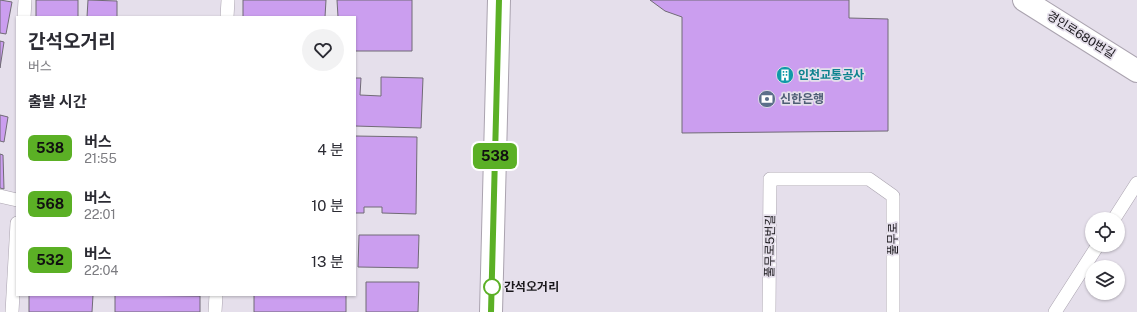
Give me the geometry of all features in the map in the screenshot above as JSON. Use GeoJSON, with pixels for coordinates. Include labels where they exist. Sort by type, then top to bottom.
{"type":"FeatureCollection","features":[{"type":"Feature","properties":{"kind":"main road"},"geometry":{"type":"LineString","coordinates":[[491,312],[499,0]]}},
{"type":"Feature","properties":{"kind":"main road","name":"경인로680번길"},"geometry":{"type":"LineString","coordinates":[[1024,0],[1137,71]]}},
{"type":"Feature","properties":{"kind":"lane"},"geometry":{"type":"LineString","coordinates":[[24,0],[24,16]]}},
{"type":"Feature","properties":{"kind":"lane"},"geometry":{"type":"LineString","coordinates":[[227,16],[228,0]]}},
{"type":"Feature","properties":{"kind":"lane","name":"풀무로"},"geometry":{"type":"LineString","coordinates":[[770,179],[869,179],[892,196],[893,312]]}},
{"type":"Feature","properties":{"kind":"lane","name":"풀무로5번길"},"geometry":{"type":"LineString","coordinates":[[768,312],[770,179]]}},
{"type":"Feature","properties":{"kind":"lane"},"geometry":{"type":"LineString","coordinates":[[1118,212],[1137,183]]}},
{"type":"Feature","properties":{"kind":"lane"},"geometry":{"type":"LineString","coordinates":[[0,196],[16,200]]}},
{"type":"Feature","properties":{"kind":"lane"},"geometry":{"type":"LineString","coordinates":[[12,312],[16,241]]}},
{"type":"Feature","properties":{"kind":"lane"},"geometry":{"type":"LineString","coordinates":[[1055,312],[1094,252]]}},
{"type":"Feature","properties":{"kind":"lane"},"geometry":{"type":"LineString","coordinates":[[215,312],[216,296]]}},
{"type":"Feature","properties":{"kind":"building"},"geometry":{"type":"Polygon","coordinates":[[[0,0],[12,2],[6,34],[0,33],[0,0]]]}},
{"type":"Feature","properties":{"kind":"building"},"geometry":{"type":"Polygon","coordinates":[[[36,0],[78,0],[78,16],[36,16],[36,0]]]}},
{"type":"Feature","properties":{"kind":"building"},"geometry":{"type":"Polygon","coordinates":[[[88,0],[117,1],[117,16],[87,16],[88,0]]]}},
{"type":"Feature","properties":{"kind":"building"},"geometry":{"type":"Polygon","coordinates":[[[243,0],[326,0],[325,16],[243,16],[243,0]]]}},
{"type":"Feature","properties":{"kind":"building"},"geometry":{"type":"Polygon","coordinates":[[[337,0],[412,0],[412,51],[356,51],[356,16],[338,16],[337,0]]]}},
{"type":"Feature","properties":{"kind":"building","name":"인천교통공사"},"geometry":{"type":"Polygon","coordinates":[[[650,0],[849,0],[849,18],[888,19],[888,131],[682,133],[682,17],[665,11],[650,0]]]}},
{"type":"Feature","properties":{"kind":"building"},"geometry":{"type":"Polygon","coordinates":[[[0,41],[4,42],[0,68],[0,41]]]}},
{"type":"Feature","properties":{"kind":"building"},"geometry":{"type":"Polygon","coordinates":[[[381,77],[423,78],[421,128],[356,126],[356,78],[361,78],[360,95],[381,96],[381,77]]]}},
{"type":"Feature","properties":{"kind":"building"},"geometry":{"type":"Polygon","coordinates":[[[0,115],[8,117],[4,142],[0,141],[0,115]]]}},
{"type":"Feature","properties":{"kind":"building"},"geometry":{"type":"Polygon","coordinates":[[[356,136],[417,137],[416,214],[382,213],[382,207],[364,207],[364,213],[356,213],[356,136]]]}},
{"type":"Feature","properties":{"kind":"building"},"geometry":{"type":"Polygon","coordinates":[[[0,154],[3,155],[4,189],[0,188],[0,154]]]}},
{"type":"Feature","properties":{"kind":"building"},"geometry":{"type":"Polygon","coordinates":[[[359,235],[419,235],[418,268],[358,267],[359,235]]]}},
{"type":"Feature","properties":{"kind":"building"},"geometry":{"type":"Polygon","coordinates":[[[366,282],[419,282],[418,312],[366,312],[366,282]]]}},
{"type":"Feature","properties":{"kind":"building"},"geometry":{"type":"Polygon","coordinates":[[[29,296],[93,296],[92,312],[29,312],[29,296]]]}},
{"type":"Feature","properties":{"kind":"building"},"geometry":{"type":"Polygon","coordinates":[[[115,296],[200,296],[200,312],[115,312],[115,296]]]}},
{"type":"Feature","properties":{"kind":"building"},"geometry":{"type":"Polygon","coordinates":[[[254,296],[346,296],[346,312],[254,312],[254,296]]]}},
{"type":"Feature","properties":{"kind":"bus line","name":"538"},"geometry":{"type":"LineString","coordinates":[[491,312],[499,0]]}},
{"type":"Feature","properties":{"kind":"place","name":"인천교통공사"},"geometry":{"type":"Point","coordinates":[785,75]}},
{"type":"Feature","properties":{"kind":"place","name":"신한은행"},"geometry":{"type":"Point","coordinates":[767,99]}},
{"type":"Feature","properties":{"kind":"place","name":"간석오거리"},"geometry":{"type":"Point","coordinates":[492,287]}}]}
